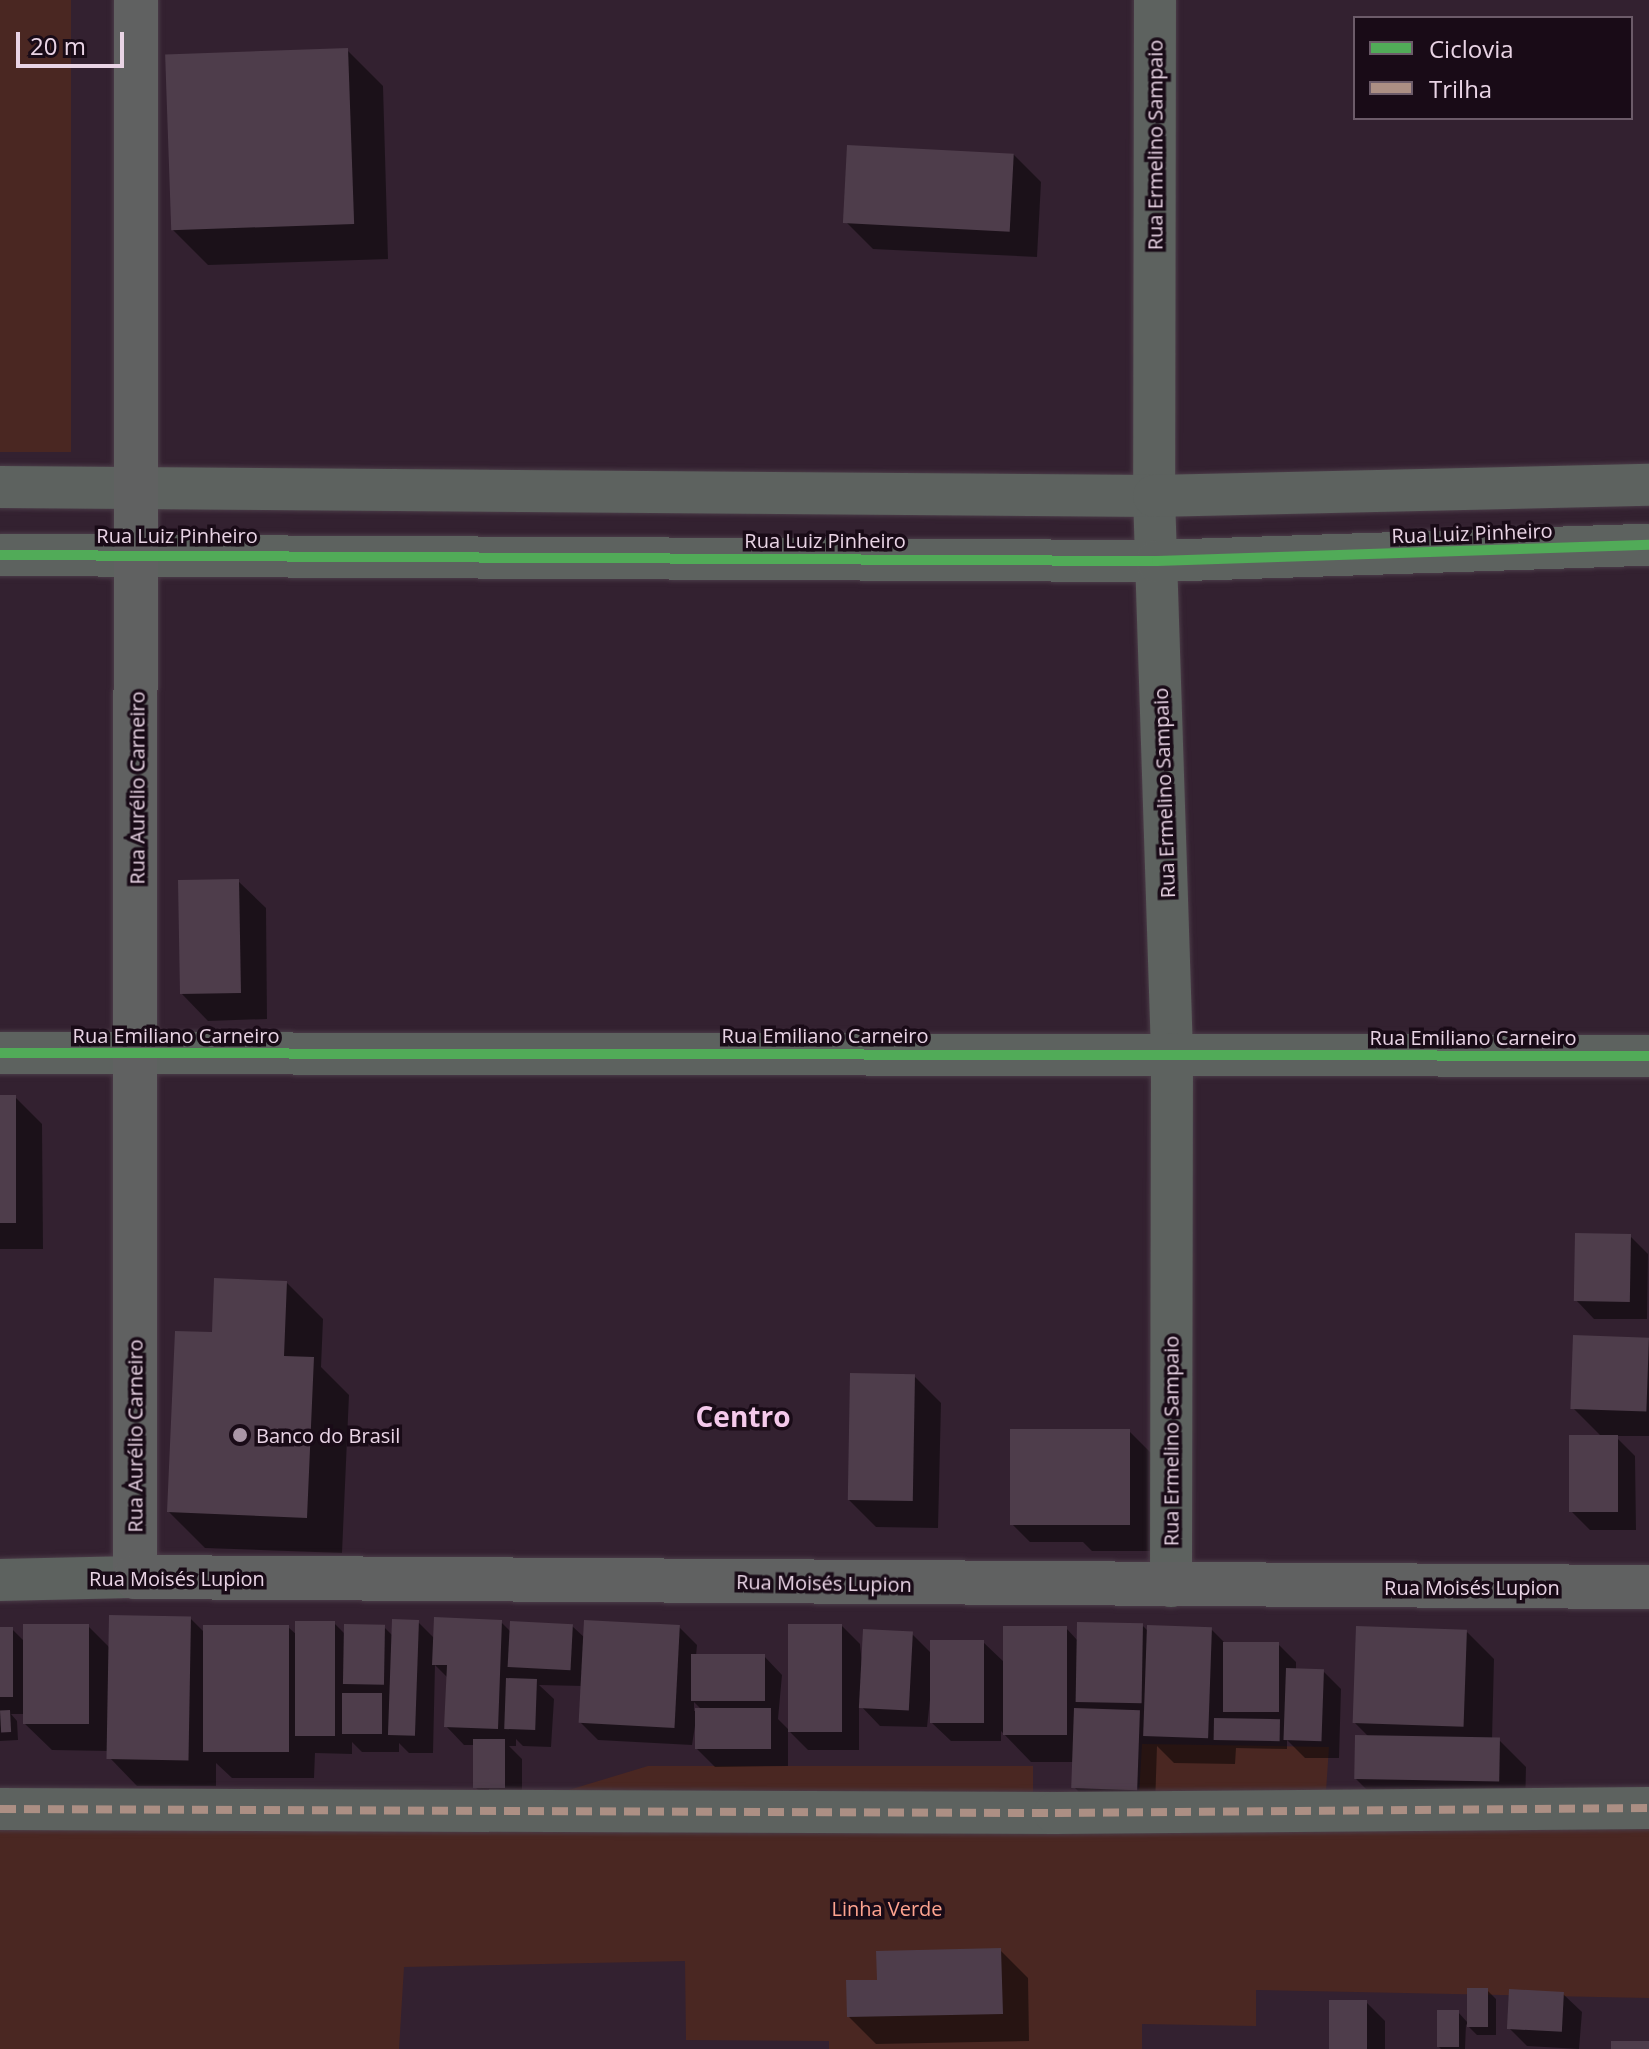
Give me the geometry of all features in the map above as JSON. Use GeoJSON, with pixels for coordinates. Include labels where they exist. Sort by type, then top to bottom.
{"type":"FeatureCollection","features":[{"type":"Feature","properties":{"kind":"main road","name":"Rua Aurélio Carneiro"},"geometry":{"type":"LineString","coordinates":[[135,1577],[138,552],[133,486],[136,0]]}},
{"type":"Feature","properties":{"kind":"main road","name":"Rua Moisés Lupion"},"geometry":{"type":"LineString","coordinates":[[135,1577],[1649,1587]]}},
{"type":"Feature","properties":{"kind":"street","name":"Rua Ermelino Sampaio"},"geometry":{"type":"LineString","coordinates":[[1155,0],[1154,496],[1172,1054],[1171,1586]]}},
{"type":"Feature","properties":{"kind":"street"},"geometry":{"type":"LineString","coordinates":[[0,487],[1154,496],[1649,485]]}},
{"type":"Feature","properties":{"kind":"street","name":"Rua Luiz Pinheiro"},"geometry":{"type":"LineString","coordinates":[[0,555],[138,552],[1157,561],[1649,545]]}},
{"type":"Feature","properties":{"kind":"street","name":"Rua Emiliano Carneiro"},"geometry":{"type":"LineString","coordinates":[[0,1053],[1649,1056]]}},
{"type":"Feature","properties":{"kind":"street","name":"Rua Moisés Lupion"},"geometry":{"type":"LineString","coordinates":[[0,1580],[135,1577]]}},
{"type":"Feature","properties":{"kind":"street"},"geometry":{"type":"LineString","coordinates":[[0,1809],[1071,1813],[1649,1808]]}},
{"type":"Feature","properties":{"kind":"green space"},"geometry":{"type":"Polygon","coordinates":[[[0,0],[71,0],[71,452],[0,452],[0,0]]]}},
{"type":"Feature","properties":{"kind":"green space","name":"Linha Verde"},"geometry":{"type":"Polygon","coordinates":[[[1142,1744],[1329,1747],[1326,1791],[1649,1796],[1649,1998],[1256,1990],[1256,2026],[1142,2024],[1142,2049],[829,2049],[829,2041],[686,2040],[685,1961],[404,1967],[399,2049],[0,2049],[0,1793],[539,1799],[648,1766],[1033,1766],[1033,1799],[1139,1797],[1142,1744]]]}},
{"type":"Feature","properties":{"kind":"building"},"geometry":{"type":"Polygon","coordinates":[[[348,48],[354,224],[171,230],[165,54],[348,48]]]}},
{"type":"Feature","properties":{"kind":"building"},"geometry":{"type":"Polygon","coordinates":[[[847,145],[1014,154],[1010,232],[843,223],[847,145]]]}},
{"type":"Feature","properties":{"kind":"building"},"geometry":{"type":"Polygon","coordinates":[[[239,879],[241,993],[180,994],[178,880],[239,879]]]}},
{"type":"Feature","properties":{"kind":"building"},"geometry":{"type":"Polygon","coordinates":[[[0,1095],[16,1095],[16,1223],[0,1223],[0,1095]]]}},
{"type":"Feature","properties":{"kind":"building"},"geometry":{"type":"Polygon","coordinates":[[[1575,1233],[1631,1234],[1630,1302],[1574,1301],[1575,1233]]]}},
{"type":"Feature","properties":{"kind":"building","name":"Banco do Brasil"},"geometry":{"type":"Polygon","coordinates":[[[214,1278],[287,1281],[284,1356],[314,1357],[307,1518],[167,1512],[175,1331],[212,1332],[214,1278]]]}},
{"type":"Feature","properties":{"kind":"building"},"geometry":{"type":"Polygon","coordinates":[[[1573,1335],[1649,1338],[1646,1412],[1570,1409],[1573,1335]]]}},
{"type":"Feature","properties":{"kind":"building"},"geometry":{"type":"Polygon","coordinates":[[[850,1373],[915,1374],[913,1501],[848,1500],[850,1373]]]}},
{"type":"Feature","properties":{"kind":"building"},"geometry":{"type":"Polygon","coordinates":[[[1010,1429],[1130,1429],[1130,1525],[1010,1525],[1010,1429]]]}},
{"type":"Feature","properties":{"kind":"building"},"geometry":{"type":"Polygon","coordinates":[[[1569,1435],[1618,1435],[1618,1512],[1569,1512],[1569,1435]]]}},
{"type":"Feature","properties":{"kind":"building"},"geometry":{"type":"Polygon","coordinates":[[[109,1615],[191,1616],[188,1760],[106,1759],[109,1615]]]}},
{"type":"Feature","properties":{"kind":"building"},"geometry":{"type":"Polygon","coordinates":[[[434,1617],[502,1620],[498,1729],[444,1727],[447,1665],[432,1665],[434,1617]]]}},
{"type":"Feature","properties":{"kind":"building"},"geometry":{"type":"Polygon","coordinates":[[[392,1619],[419,1620],[415,1736],[388,1735],[392,1619]]]}},
{"type":"Feature","properties":{"kind":"building"},"geometry":{"type":"Polygon","coordinates":[[[584,1620],[680,1625],[674,1728],[579,1723],[584,1620]]]}},
{"type":"Feature","properties":{"kind":"building"},"geometry":{"type":"Polygon","coordinates":[[[295,1621],[335,1621],[335,1736],[295,1736],[295,1621]]]}},
{"type":"Feature","properties":{"kind":"building"},"geometry":{"type":"Polygon","coordinates":[[[510,1621],[573,1624],[571,1670],[508,1667],[510,1621]]]}},
{"type":"Feature","properties":{"kind":"building"},"geometry":{"type":"Polygon","coordinates":[[[1077,1622],[1143,1623],[1142,1703],[1076,1702],[1077,1622]]]}},
{"type":"Feature","properties":{"kind":"building"},"geometry":{"type":"Polygon","coordinates":[[[23,1624],[89,1624],[89,1724],[23,1724],[23,1624]]]}},
{"type":"Feature","properties":{"kind":"building"},"geometry":{"type":"Polygon","coordinates":[[[344,1624],[385,1625],[384,1685],[343,1684],[344,1624]]]}},
{"type":"Feature","properties":{"kind":"building"},"geometry":{"type":"Polygon","coordinates":[[[788,1624],[842,1624],[842,1732],[788,1732],[788,1624]]]}},
{"type":"Feature","properties":{"kind":"building"},"geometry":{"type":"Polygon","coordinates":[[[203,1625],[289,1625],[289,1752],[203,1752],[203,1625]]]}},
{"type":"Feature","properties":{"kind":"building"},"geometry":{"type":"Polygon","coordinates":[[[1147,1625],[1212,1627],[1208,1738],[1143,1736],[1147,1625]]]}},
{"type":"Feature","properties":{"kind":"building"},"geometry":{"type":"Polygon","coordinates":[[[1003,1626],[1067,1626],[1067,1735],[1003,1735],[1003,1626]]]}},
{"type":"Feature","properties":{"kind":"building"},"geometry":{"type":"Polygon","coordinates":[[[1356,1626],[1467,1630],[1464,1727],[1353,1723],[1356,1626]]]}},
{"type":"Feature","properties":{"kind":"building"},"geometry":{"type":"Polygon","coordinates":[[[0,1627],[13,1627],[13,1697],[0,1697],[0,1627]]]}},
{"type":"Feature","properties":{"kind":"building"},"geometry":{"type":"Polygon","coordinates":[[[863,1629],[913,1632],[909,1711],[859,1708],[863,1629]]]}},
{"type":"Feature","properties":{"kind":"building"},"geometry":{"type":"Polygon","coordinates":[[[930,1640],[984,1640],[984,1723],[930,1723],[930,1640]]]}},
{"type":"Feature","properties":{"kind":"building"},"geometry":{"type":"Polygon","coordinates":[[[1223,1642],[1279,1642],[1279,1712],[1223,1712],[1223,1642]]]}},
{"type":"Feature","properties":{"kind":"building"},"geometry":{"type":"Polygon","coordinates":[[[691,1654],[765,1654],[765,1701],[691,1701],[691,1654]]]}},
{"type":"Feature","properties":{"kind":"building"},"geometry":{"type":"Polygon","coordinates":[[[1286,1668],[1324,1669],[1321,1741],[1283,1740],[1286,1668]]]}},
{"type":"Feature","properties":{"kind":"building"},"geometry":{"type":"Polygon","coordinates":[[[506,1678],[537,1679],[535,1730],[504,1729],[506,1678]]]}},
{"type":"Feature","properties":{"kind":"building"},"geometry":{"type":"Polygon","coordinates":[[[342,1693],[382,1693],[382,1734],[342,1734],[342,1693]]]}},
{"type":"Feature","properties":{"kind":"building"},"geometry":{"type":"Polygon","coordinates":[[[695,1708],[771,1708],[771,1749],[695,1749],[695,1708]]]}},
{"type":"Feature","properties":{"kind":"building"},"geometry":{"type":"Polygon","coordinates":[[[1074,1708],[1140,1710],[1137,1790],[1071,1788],[1074,1708]]]}},
{"type":"Feature","properties":{"kind":"building"},"geometry":{"type":"Polygon","coordinates":[[[10,1710],[11,1732],[1,1732],[0,1711],[10,1710]]]}},
{"type":"Feature","properties":{"kind":"building"},"geometry":{"type":"Polygon","coordinates":[[[1214,1718],[1280,1719],[1280,1741],[1214,1740],[1214,1718]]]}},
{"type":"Feature","properties":{"kind":"building"},"geometry":{"type":"Polygon","coordinates":[[[1355,1735],[1500,1738],[1499,1782],[1354,1779],[1355,1735]]]}},
{"type":"Feature","properties":{"kind":"building"},"geometry":{"type":"Polygon","coordinates":[[[473,1739],[505,1739],[505,1788],[473,1788],[473,1739]]]}},
{"type":"Feature","properties":{"kind":"building"},"geometry":{"type":"Polygon","coordinates":[[[1001,1948],[1003,2014],[847,2017],[846,1980],[877,1980],[876,1951],[1001,1948]]]}},
{"type":"Feature","properties":{"kind":"building"},"geometry":{"type":"Polygon","coordinates":[[[1467,1988],[1488,1988],[1488,2027],[1467,2027],[1467,1988]]]}},
{"type":"Feature","properties":{"kind":"building"},"geometry":{"type":"Polygon","coordinates":[[[1509,1989],[1564,1992],[1562,2032],[1507,2029],[1509,1989]]]}},
{"type":"Feature","properties":{"kind":"building"},"geometry":{"type":"Polygon","coordinates":[[[1329,2000],[1367,2000],[1367,2049],[1329,2049],[1329,2000]]]}},
{"type":"Feature","properties":{"kind":"building"},"geometry":{"type":"Polygon","coordinates":[[[1437,2010],[1459,2010],[1459,2047],[1437,2047],[1437,2010]]]}},
{"type":"Feature","properties":{"kind":"building"},"geometry":{"type":"Polygon","coordinates":[[[1611,2041],[1649,2041],[1649,2049],[1611,2049],[1611,2041]]]}},
{"type":"Feature","properties":{"kind":"marked path"},"geometry":{"type":"LineString","coordinates":[[0,1809],[1055,1813],[1649,1808]]}},
{"type":"Feature","properties":{"kind":"cycle path"},"geometry":{"type":"LineString","coordinates":[[0,555],[1157,561],[1649,545]]}},
{"type":"Feature","properties":{"kind":"cycle path"},"geometry":{"type":"LineString","coordinates":[[0,1053],[1649,1056]]}},
{"type":"Feature","properties":{"kind":"place","name":"Banco do Brasil"},"geometry":{"type":"Point","coordinates":[240,1435]}},
{"type":"Feature","properties":{"kind":"district","name":"Centro"},"geometry":{"type":"Point","coordinates":[743,1416]}}]}
